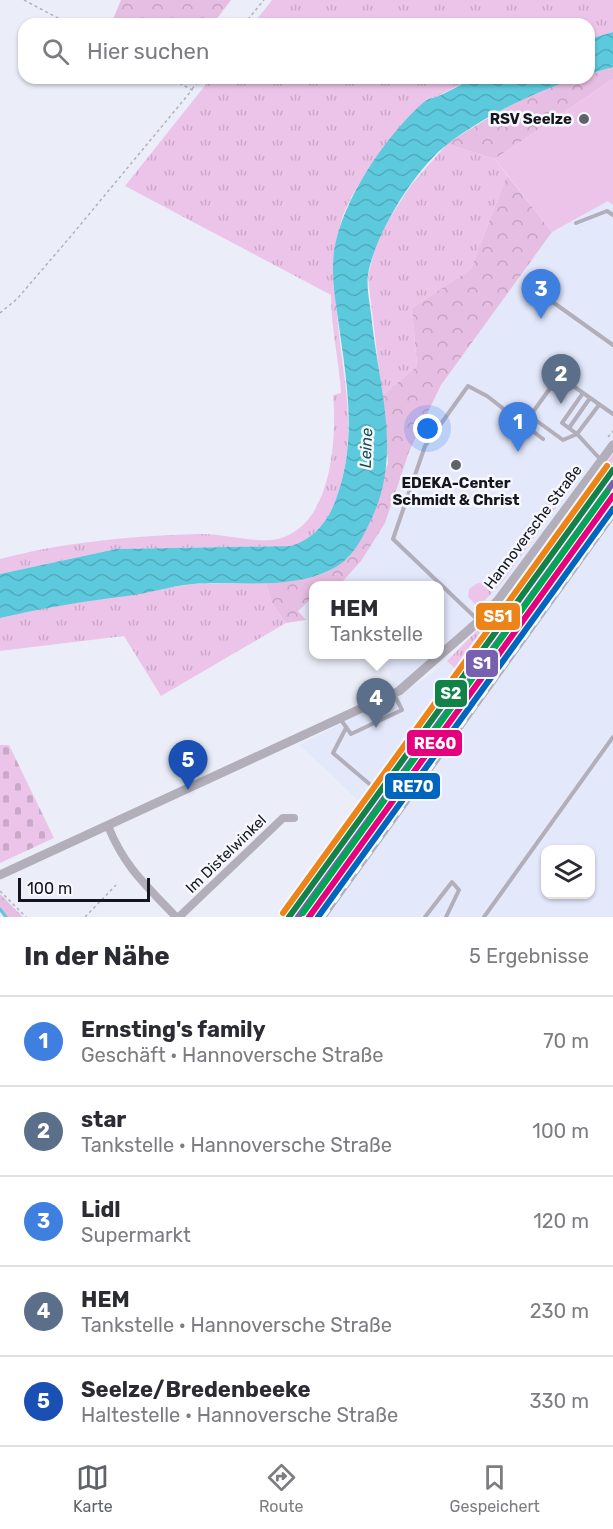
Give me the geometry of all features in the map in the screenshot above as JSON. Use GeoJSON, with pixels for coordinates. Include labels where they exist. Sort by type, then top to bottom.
{"type":"FeatureCollection","features":[{"type":"Feature","properties":{"kind":"street","name":"Hannoversche Straße"},"geometry":{"type":"LineString","coordinates":[[444,651],[479,621],[530,560],[613,445]]}},
{"type":"Feature","properties":{"kind":"street","name":"Hannoversche Straße"},"geometry":{"type":"LineString","coordinates":[[0,875],[343,724],[394,694],[435,659]]}},
{"type":"Feature","properties":{"kind":"street","name":"Im Distelwinkel"},"geometry":{"type":"LineString","coordinates":[[178,917],[283,818],[294,819]]}},
{"type":"Feature","properties":{"kind":"street"},"geometry":{"type":"LineString","coordinates":[[108,826],[118,852],[129,868],[178,917]]}},
{"type":"Feature","properties":{"kind":"lane"},"geometry":{"type":"LineString","coordinates":[[576,223],[607,211],[613,215]]}},
{"type":"Feature","properties":{"kind":"lane"},"geometry":{"type":"LineString","coordinates":[[526,282],[613,345]]}},
{"type":"Feature","properties":{"kind":"lane"},"geometry":{"type":"LineString","coordinates":[[598,405],[577,434],[563,440],[530,416],[559,376],[613,414]]}},
{"type":"Feature","properties":{"kind":"lane"},"geometry":{"type":"LineString","coordinates":[[437,581],[393,539],[425,446],[468,386],[487,396],[543,439]]}},
{"type":"Feature","properties":{"kind":"lane"},"geometry":{"type":"LineString","coordinates":[[583,393],[562,423],[577,434],[602,461]]}},
{"type":"Feature","properties":{"kind":"lane"},"geometry":{"type":"LineString","coordinates":[[569,428],[590,398]]}},
{"type":"Feature","properties":{"kind":"lane"},"geometry":{"type":"LineString","coordinates":[[444,588],[479,621]]}},
{"type":"Feature","properties":{"kind":"lane"},"geometry":{"type":"LineString","coordinates":[[343,724],[351,734],[402,710],[394,694]]}},
{"type":"Feature","properties":{"kind":"lane"},"geometry":{"type":"LineString","coordinates":[[343,724],[333,753],[373,787]]}},
{"type":"Feature","properties":{"kind":"lane"},"geometry":{"type":"LineString","coordinates":[[484,917],[613,737]]}},
{"type":"Feature","properties":{"kind":"lane"},"geometry":{"type":"LineString","coordinates":[[425,917],[452,882],[459,890],[446,917]]}},
{"type":"Feature","properties":{"kind":"path"},"geometry":{"type":"LineString","coordinates":[[24,0],[58,18]]}},
{"type":"Feature","properties":{"kind":"path"},"geometry":{"type":"LineString","coordinates":[[249,18],[264,0]]}},
{"type":"Feature","properties":{"kind":"path"},"geometry":{"type":"LineString","coordinates":[[181,84],[192,90]]}},
{"type":"Feature","properties":{"kind":"path"},"geometry":{"type":"LineString","coordinates":[[0,313],[17,299],[196,84]]}},
{"type":"Feature","properties":{"kind":"path"},"geometry":{"type":"LineString","coordinates":[[85,917],[116,885]]}},
{"type":"Feature","properties":{"kind":"path"},"geometry":{"type":"LineString","coordinates":[[0,891],[26,917]]}},
{"type":"Feature","properties":{"kind":"shaded area"},"geometry":{"type":"Polygon","coordinates":[[[608,201],[613,205],[613,443],[498,599],[444,651],[444,581],[343,581],[361,561],[441,385],[552,232],[608,201]]]}},
{"type":"Feature","properties":{"kind":"shaded area"},"geometry":{"type":"Polygon","coordinates":[[[613,464],[613,917],[283,917],[364,806],[300,745],[396,695],[389,668],[382,659],[436,659],[398,695],[423,680],[447,661],[461,673],[613,464]]]}},
{"type":"Feature","properties":{"kind":"shaded area"},"geometry":{"type":"Polygon","coordinates":[[[309,601],[309,622],[298,611],[309,601]]]}},
{"type":"Feature","properties":{"kind":"green space"},"geometry":{"type":"Polygon","coordinates":[[[121,0],[231,0],[218,18],[114,18],[121,0]]]}},
{"type":"Feature","properties":{"kind":"green space"},"geometry":{"type":"Polygon","coordinates":[[[272,0],[613,0],[613,32],[595,37],[595,18],[258,18],[272,0]]]}},
{"type":"Feature","properties":{"kind":"green space"},"geometry":{"type":"Polygon","coordinates":[[[613,67],[613,79],[495,159],[447,144],[496,113],[535,93],[559,84],[595,84],[595,72],[613,67]]]}},
{"type":"Feature","properties":{"kind":"green space","name":"RSV Seelze"},"geometry":{"type":"Polygon","coordinates":[[[613,79],[613,205],[608,201],[552,232],[495,159],[613,79]]]}},
{"type":"Feature","properties":{"kind":"green space"},"geometry":{"type":"Polygon","coordinates":[[[206,84],[461,84],[426,100],[374,162],[343,215],[337,249],[335,283],[348,418],[348,441],[339,490],[332,509],[322,525],[309,537],[291,546],[116,549],[0,574],[0,559],[48,548],[98,541],[198,534],[271,540],[291,534],[307,521],[318,503],[326,482],[334,436],[333,395],[341,393],[331,295],[125,186],[206,84]]]}},
{"type":"Feature","properties":{"kind":"green space"},"geometry":{"type":"Polygon","coordinates":[[[447,144],[495,159],[507,175],[471,269],[412,308],[417,366],[382,396],[368,277],[375,247],[387,222],[411,185],[447,144]]]}},
{"type":"Feature","properties":{"kind":"green space"},"geometry":{"type":"Polygon","coordinates":[[[507,175],[552,232],[441,385],[409,452],[385,523],[361,561],[343,581],[309,581],[309,601],[298,611],[306,620],[286,623],[272,603],[266,583],[319,575],[349,557],[388,463],[382,396],[417,366],[412,308],[471,269],[507,175]]]}},
{"type":"Feature","properties":{"kind":"green space"},"geometry":{"type":"Polygon","coordinates":[[[613,454],[613,462],[460,673],[447,661],[504,603],[613,454]]]}},
{"type":"Feature","properties":{"kind":"green space"},"geometry":{"type":"Polygon","coordinates":[[[571,468],[583,470],[502,582],[485,600],[476,605],[468,597],[469,589],[476,584],[493,579],[571,468]]]}},
{"type":"Feature","properties":{"kind":"green space"},"geometry":{"type":"Polygon","coordinates":[[[266,583],[272,603],[286,623],[161,696],[124,636],[0,651],[0,618],[65,603],[193,584],[266,583]]]}},
{"type":"Feature","properties":{"kind":"green space"},"geometry":{"type":"Polygon","coordinates":[[[0,745],[9,745],[54,838],[0,863],[0,745]]]}},
{"type":"Feature","properties":{"kind":"green space"},"geometry":{"type":"Polygon","coordinates":[[[0,894],[23,917],[4,917],[0,912],[0,894]]]}},
{"type":"Feature","properties":{"kind":"water"},"geometry":{"type":"Polygon","coordinates":[[[613,32],[613,67],[595,72],[595,37],[613,32]]]}},
{"type":"Feature","properties":{"kind":"water","name":"Leine"},"geometry":{"type":"Polygon","coordinates":[[[462,84],[561,84],[478,123],[436,154],[398,203],[379,241],[368,275],[368,287],[384,400],[387,450],[385,474],[379,499],[369,524],[358,545],[349,556],[330,570],[298,580],[185,585],[0,618],[0,574],[116,549],[291,546],[309,537],[322,525],[332,509],[339,490],[348,448],[347,384],[333,277],[333,260],[338,232],[367,170],[395,132],[426,101],[462,84]]]}},
{"type":"Feature","properties":{"kind":"waterway"},"geometry":{"type":"LineString","coordinates":[[0,909],[6,917]]}},
{"type":"Feature","properties":{"kind":"railway"},"geometry":{"type":"LineString","coordinates":[[324,917],[613,516]]}},
{"type":"Feature","properties":{"kind":"transit line","name":"S51"},"geometry":{"type":"LineString","coordinates":[[283,913],[607,466]]}},
{"type":"Feature","properties":{"kind":"transit line","name":"S2"},"geometry":{"type":"LineString","coordinates":[[289,917],[613,470]]}},
{"type":"Feature","properties":{"kind":"transit line","name":"S1"},"geometry":{"type":"LineString","coordinates":[[298,917],[613,483]]}},
{"type":"Feature","properties":{"kind":"transit line"},"geometry":{"type":"LineString","coordinates":[[303,913],[607,492]]}},
{"type":"Feature","properties":{"kind":"transit line","name":"RE60"},"geometry":{"type":"LineString","coordinates":[[309,917],[613,496]]}},
{"type":"Feature","properties":{"kind":"transit line","name":"RE70"},"geometry":{"type":"LineString","coordinates":[[318,917],[613,509]]}},
{"type":"Feature","properties":{"kind":"place","name":"RSV Seelze"},"geometry":{"type":"Point","coordinates":[584,119]}},
{"type":"Feature","properties":{"kind":"place","name":"Lidl"},"geometry":{"type":"Point","coordinates":[541,319]}},
{"type":"Feature","properties":{"kind":"place","name":"star"},"geometry":{"type":"Point","coordinates":[561,404]}},
{"type":"Feature","properties":{"kind":"place","name":"Ernsting's family"},"geometry":{"type":"Point","coordinates":[518,452]}},
{"type":"Feature","properties":{"kind":"place","name":"EDEKA-Center Schmidt & Christ"},"geometry":{"type":"Point","coordinates":[456,465]}},
{"type":"Feature","properties":{"kind":"place","name":"HEM"},"geometry":{"type":"Point","coordinates":[376,728]}},
{"type":"Feature","properties":{"kind":"place","name":"Seelze/Bredenbeeke"},"geometry":{"type":"Point","coordinates":[188,790]}}]}
